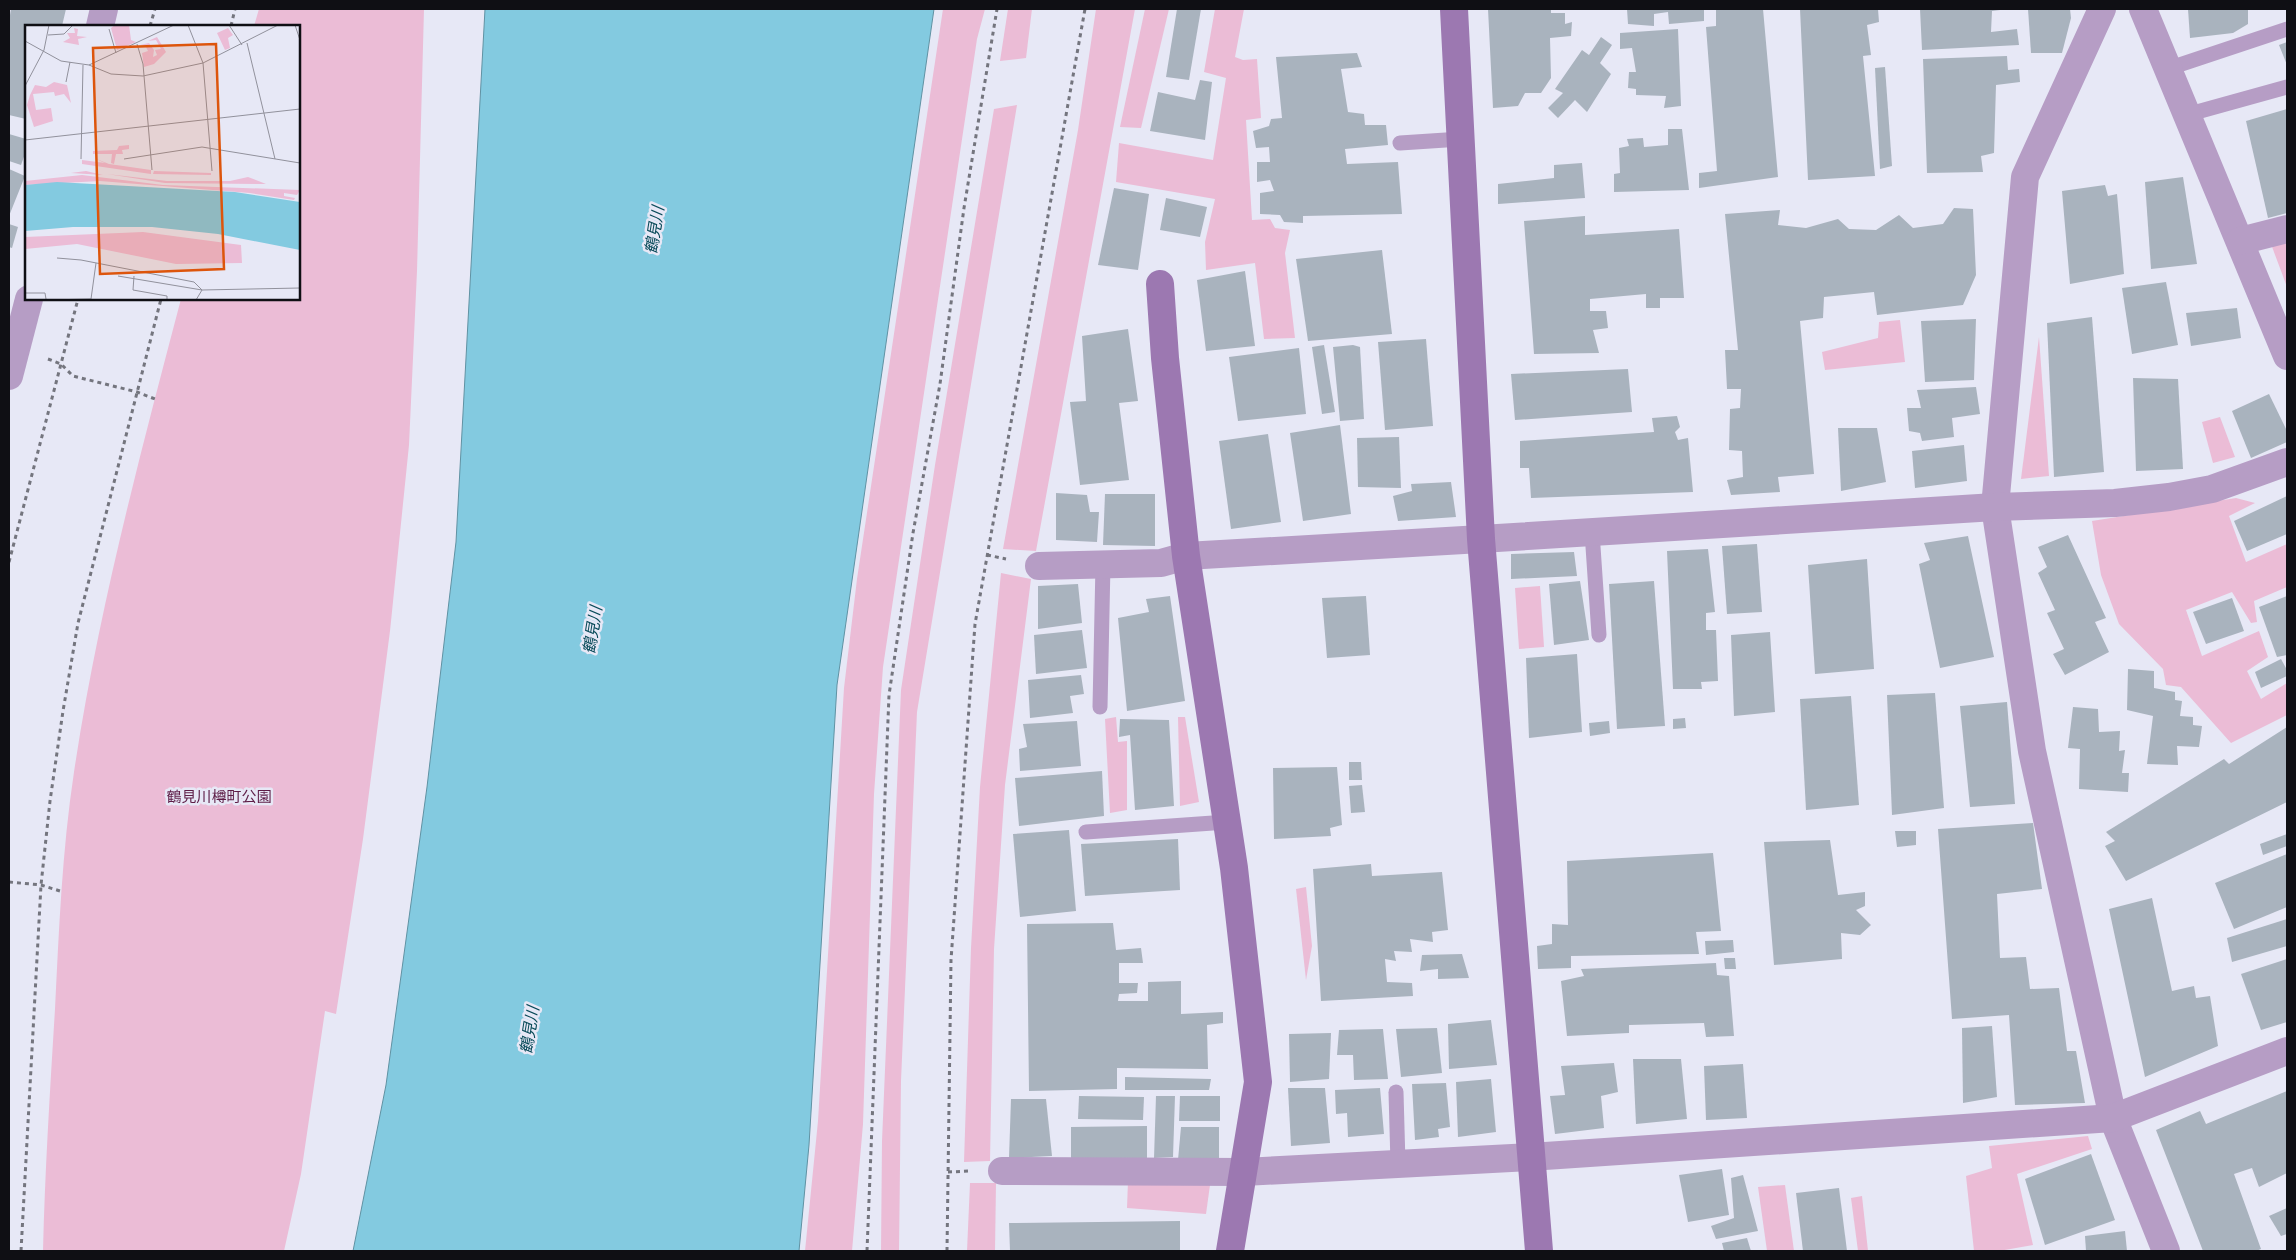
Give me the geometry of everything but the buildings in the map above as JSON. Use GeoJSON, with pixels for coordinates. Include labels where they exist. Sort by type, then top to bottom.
{"type":"FeatureCollection","features":[{"type":"Feature","properties":{"kind":"street"},"geometry":{"type":"LineString","coordinates":[[100,25],[104,9]]}},
{"type":"Feature","properties":{"kind":"street"},"geometry":{"type":"LineString","coordinates":[[1454,9],[1481,539],[1539,1251]]}},
{"type":"Feature","properties":{"kind":"street"},"geometry":{"type":"LineString","coordinates":[[2102,9],[2025,177],[1995,506],[2032,751],[2113,1118],[2166,1251]]}},
{"type":"Feature","properties":{"kind":"street"},"geometry":{"type":"LineString","coordinates":[[2143,9],[2287,356]]}},
{"type":"Feature","properties":{"kind":"street"},"geometry":{"type":"LineString","coordinates":[[2240,241],[2287,229]]}},
{"type":"Feature","properties":{"kind":"street"},"geometry":{"type":"LineString","coordinates":[[1160,284],[1165,358],[1186,556],[1227,822],[1258,1082],[1230,1251]]}},
{"type":"Feature","properties":{"kind":"street"},"geometry":{"type":"LineString","coordinates":[[11,360],[29,300]]}},
{"type":"Feature","properties":{"kind":"street"},"geometry":{"type":"LineString","coordinates":[[1039,566],[1161,563],[1186,556],[1995,506],[2115,503],[2168,497],[2212,489],[2287,462]]}},
{"type":"Feature","properties":{"kind":"street"},"geometry":{"type":"LineString","coordinates":[[1002,1171],[1244,1172],[1530,1157],[2113,1118],[2287,1051]]}},
{"type":"Feature","properties":{"kind":"lane"},"geometry":{"type":"LineString","coordinates":[[2167,69],[2287,29]]}},
{"type":"Feature","properties":{"kind":"lane"},"geometry":{"type":"LineString","coordinates":[[2186,115],[2287,87]]}},
{"type":"Feature","properties":{"kind":"lane"},"geometry":{"type":"LineString","coordinates":[[1400,143],[1461,139]]}},
{"type":"Feature","properties":{"kind":"lane"},"geometry":{"type":"LineString","coordinates":[[1592,532],[1599,636]]}},
{"type":"Feature","properties":{"kind":"lane"},"geometry":{"type":"LineString","coordinates":[[1100,707],[1103,564]]}},
{"type":"Feature","properties":{"kind":"lane"},"geometry":{"type":"LineString","coordinates":[[1086,832],[1227,822]]}},
{"type":"Feature","properties":{"kind":"lane"},"geometry":{"type":"LineString","coordinates":[[1396,1092],[1398,1164]]}},
{"type":"Feature","properties":{"kind":"path"},"geometry":{"type":"LineString","coordinates":[[150,25],[155,9]]}},
{"type":"Feature","properties":{"kind":"path"},"geometry":{"type":"LineString","coordinates":[[231,25],[235,9]]}},
{"type":"Feature","properties":{"kind":"path"},"geometry":{"type":"LineString","coordinates":[[867,1251],[889,695],[913,533],[940,384],[964,208],[997,9]]}},
{"type":"Feature","properties":{"kind":"path"},"geometry":{"type":"LineString","coordinates":[[947,1251],[951,960],[975,624],[1085,9]]}},
{"type":"Feature","properties":{"kind":"path"},"geometry":{"type":"LineString","coordinates":[[9,562],[78,300]]}},
{"type":"Feature","properties":{"kind":"path"},"geometry":{"type":"LineString","coordinates":[[21,1251],[41,885],[51,792],[78,623],[161,300]]}},
{"type":"Feature","properties":{"kind":"path"},"geometry":{"type":"LineString","coordinates":[[48,359],[61,364],[72,376],[137,392],[155,399]]}},
{"type":"Feature","properties":{"kind":"path"},"geometry":{"type":"LineString","coordinates":[[9,882],[41,885],[60,891]]}},
{"type":"Feature","properties":{"kind":"green space","name":"鶴見川樽町公園"},"geometry":{"type":"Polygon","coordinates":[[[259,9],[424,9],[417,271],[409,445],[390,631],[363,839],[336,1014],[325,1011],[301,1174],[284,1251],[43,1251],[62,890],[74,772],[95,653],[121,534],[181,300],[300,300],[300,25],[254,25],[259,9]]]}},
{"type":"Feature","properties":{"kind":"green space"},"geometry":{"type":"Polygon","coordinates":[[[943,9],[985,9],[977,39],[883,667],[874,794],[863,1124],[852,1251],[805,1251],[818,1121],[844,688],[857,579],[943,9]]]}},
{"type":"Feature","properties":{"kind":"green space"},"geometry":{"type":"Polygon","coordinates":[[[1008,9],[1032,9],[1026,58],[1000,61],[1008,9]]]}},
{"type":"Feature","properties":{"kind":"green space"},"geometry":{"type":"Polygon","coordinates":[[[1096,9],[1135,9],[1036,551],[1003,549],[1078,130],[1096,9]]]}},
{"type":"Feature","properties":{"kind":"green space"},"geometry":{"type":"Polygon","coordinates":[[[1145,9],[1169,9],[1141,128],[1120,127],[1145,9]]]}},
{"type":"Feature","properties":{"kind":"green space"},"geometry":{"type":"Polygon","coordinates":[[[1215,9],[1244,9],[1235,57],[1243,60],[1257,59],[1261,118],[1246,120],[1252,220],[1270,219],[1275,228],[1290,230],[1285,253],[1295,338],[1264,339],[1255,263],[1206,270],[1205,242],[1215,199],[1116,182],[1119,143],[1213,160],[1226,78],[1204,72],[1215,9]]]}},
{"type":"Feature","properties":{"kind":"green space"},"geometry":{"type":"Polygon","coordinates":[[[1017,105],[917,712],[901,1081],[899,1251],[881,1251],[882,1141],[901,690],[935,465],[994,109],[1017,105]]]}},
{"type":"Feature","properties":{"kind":"green space"},"geometry":{"type":"Polygon","coordinates":[[[2287,240],[2287,287],[2271,244],[2287,240]]]}},
{"type":"Feature","properties":{"kind":"green space"},"geometry":{"type":"Polygon","coordinates":[[[1900,320],[1905,362],[1825,370],[1822,352],[1878,338],[1879,322],[1900,320]]]}},
{"type":"Feature","properties":{"kind":"green space"},"geometry":{"type":"Polygon","coordinates":[[[2039,337],[2049,476],[2021,479],[2039,337]]]}},
{"type":"Feature","properties":{"kind":"green space"},"geometry":{"type":"Polygon","coordinates":[[[2220,417],[2235,457],[2213,463],[2202,422],[2220,417]]]}},
{"type":"Feature","properties":{"kind":"green space"},"geometry":{"type":"Polygon","coordinates":[[[2236,498],[2255,503],[2229,516],[2246,562],[2287,544],[2287,587],[2254,601],[2257,622],[2251,623],[2232,592],[2186,610],[2202,656],[2259,631],[2268,657],[2247,671],[2261,699],[2287,683],[2287,715],[2231,743],[2181,687],[2166,685],[2163,669],[2119,624],[2101,575],[2092,521],[2236,498]]]}},
{"type":"Feature","properties":{"kind":"green space"},"geometry":{"type":"Polygon","coordinates":[[[1001,573],[1031,579],[1005,785],[994,949],[990,1161],[964,1162],[971,948],[980,787],[1001,573]]]}},
{"type":"Feature","properties":{"kind":"green space"},"geometry":{"type":"Polygon","coordinates":[[[1540,586],[1544,647],[1519,649],[1515,588],[1540,586]]]}},
{"type":"Feature","properties":{"kind":"green space"},"geometry":{"type":"Polygon","coordinates":[[[1116,717],[1118,742],[1127,741],[1127,810],[1110,813],[1105,719],[1116,717]]]}},
{"type":"Feature","properties":{"kind":"green space"},"geometry":{"type":"Polygon","coordinates":[[[1178,717],[1185,717],[1199,802],[1180,806],[1178,717]]]}},
{"type":"Feature","properties":{"kind":"green space"},"geometry":{"type":"Polygon","coordinates":[[[1306,887],[1312,946],[1306,980],[1296,889],[1306,887]]]}},
{"type":"Feature","properties":{"kind":"green space"},"geometry":{"type":"Polygon","coordinates":[[[2088,1136],[2092,1149],[2017,1174],[2033,1245],[1999,1251],[1974,1251],[1966,1176],[1992,1168],[1989,1146],[2088,1136]]]}},
{"type":"Feature","properties":{"kind":"green space"},"geometry":{"type":"Polygon","coordinates":[[[1128,1181],[1210,1185],[1206,1214],[1127,1208],[1128,1181]]]}},
{"type":"Feature","properties":{"kind":"green space"},"geometry":{"type":"Polygon","coordinates":[[[970,1183],[996,1183],[995,1251],[967,1251],[970,1183]]]}},
{"type":"Feature","properties":{"kind":"green space"},"geometry":{"type":"Polygon","coordinates":[[[1785,1185],[1794,1251],[1767,1251],[1758,1187],[1785,1185]]]}},
{"type":"Feature","properties":{"kind":"green space"},"geometry":{"type":"Polygon","coordinates":[[[1862,1196],[1868,1251],[1858,1251],[1851,1198],[1862,1196]]]}},
{"type":"Feature","properties":{"kind":"water","name":"鶴見川"},"geometry":{"type":"Polygon","coordinates":[[[485,9],[934,9],[837,685],[809,1145],[799,1251],[353,1251],[386,1085],[427,787],[456,542],[485,9]]]}}]}
